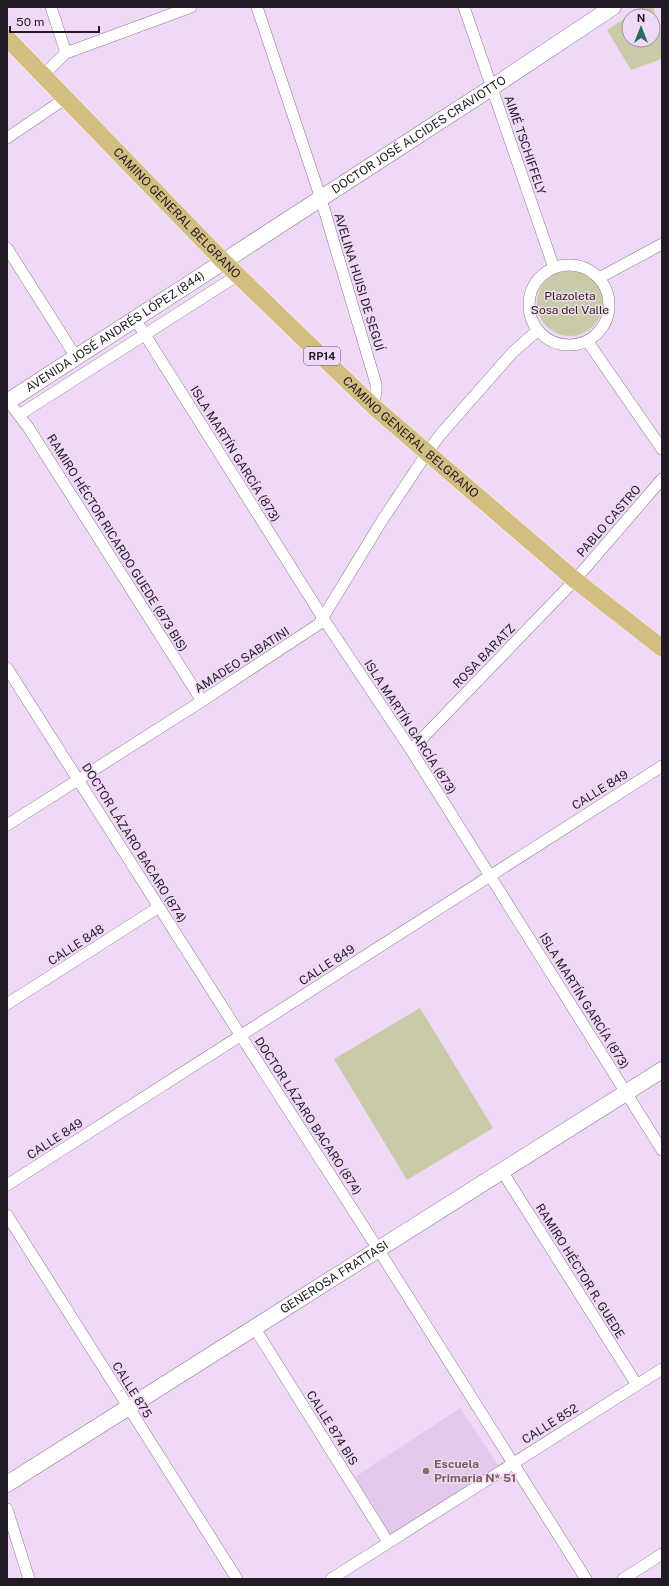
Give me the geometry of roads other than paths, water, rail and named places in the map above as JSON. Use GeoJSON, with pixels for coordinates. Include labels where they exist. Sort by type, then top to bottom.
{"type":"FeatureCollection","features":[{"type":"Feature","properties":{"kind":"main road","name":"DOCTOR JOSÉ ALCIDES CRAVIOTTO"},"geometry":{"type":"LineString","coordinates":[[223,260],[321,199],[613,7]]}},
{"type":"Feature","properties":{"kind":"main road","name":"CAMINO GENERAL BELGRANO"},"geometry":{"type":"LineString","coordinates":[[7,38],[44,74],[223,260],[373,406],[575,580],[662,648]]}},
{"type":"Feature","properties":{"kind":"main road","name":"AVENIDA JOSÉ ANDRÉS LÓPEZ (844)"},"geometry":{"type":"LineString","coordinates":[[8,401],[223,260]]}},
{"type":"Feature","properties":{"kind":"main road","name":"GENEROSA FRATTASI"},"geometry":{"type":"LineString","coordinates":[[7,1484],[662,1070]]}},
{"type":"Feature","properties":{"kind":"street"},"geometry":{"type":"LineString","coordinates":[[51,7],[66,53]]}},
{"type":"Feature","properties":{"kind":"street"},"geometry":{"type":"LineString","coordinates":[[44,74],[66,53],[191,7]]}},
{"type":"Feature","properties":{"kind":"street","name":"AVELINA HUISI DE SEGUÍ"},"geometry":{"type":"LineString","coordinates":[[257,7],[321,199],[376,384],[376,393],[373,406]]}},
{"type":"Feature","properties":{"kind":"street","name":"AIMÉ TSCHIFFELY"},"geometry":{"type":"LineString","coordinates":[[464,7],[554,268]]}},
{"type":"Feature","properties":{"kind":"street"},"geometry":{"type":"LineString","coordinates":[[7,138],[66,98]]}},
{"type":"Feature","properties":{"kind":"street"},"geometry":{"type":"LineString","coordinates":[[599,278],[662,244]]}},
{"type":"Feature","properties":{"kind":"street"},"geometry":{"type":"LineString","coordinates":[[7,248],[76,357]]}},
{"type":"Feature","properties":{"kind":"street"},"geometry":{"type":"LineString","coordinates":[[563,265],[573,265],[587,269],[599,278],[606,288],[610,300],[610,312],[606,324],[598,334],[588,342],[575,346],[561,345],[548,340],[537,331],[531,320],[528,308],[530,295],[535,284],[543,274],[563,265]]}},
{"type":"Feature","properties":{"kind":"street"},"geometry":{"type":"LineString","coordinates":[[19,415],[238,275]]}},
{"type":"Feature","properties":{"kind":"street","name":"ISLA MARTÍN GARCÍA (873)"},"geometry":{"type":"LineString","coordinates":[[135,319],[323,618],[411,750],[662,1150]]}},
{"type":"Feature","properties":{"kind":"street","name":"AMADEO SABATINI"},"geometry":{"type":"LineString","coordinates":[[7,824],[202,701],[311,630],[323,618],[383,518],[440,435],[513,352],[537,331]]}},
{"type":"Feature","properties":{"kind":"street"},"geometry":{"type":"LineString","coordinates":[[588,342],[662,449]]}},
{"type":"Feature","properties":{"kind":"street","name":"RAMIRO HÉCTOR RICARDO GUEDE (873 BIS)"},"geometry":{"type":"LineString","coordinates":[[8,401],[32,433],[202,701]]}},
{"type":"Feature","properties":{"kind":"street","name":"PABLO CASTRO"},"geometry":{"type":"LineString","coordinates":[[575,580],[662,479]]}},
{"type":"Feature","properties":{"kind":"street","name":"ROSA BARATZ"},"geometry":{"type":"LineString","coordinates":[[411,750],[575,580]]}},
{"type":"Feature","properties":{"kind":"street","name":"DOCTOR LÁZARO BACARO (874)"},"geometry":{"type":"LineString","coordinates":[[7,668],[158,907],[514,1462],[586,1579]]}},
{"type":"Feature","properties":{"kind":"street","name":"CALLE 849"},"geometry":{"type":"LineString","coordinates":[[7,1185],[662,766]]}},
{"type":"Feature","properties":{"kind":"street","name":"CALLE 848"},"geometry":{"type":"LineString","coordinates":[[7,1004],[158,907]]}},
{"type":"Feature","properties":{"kind":"street","name":"RAMIRO HÉCTOR R. GUEDE"},"geometry":{"type":"LineString","coordinates":[[502,1171],[637,1385]]}},
{"type":"Feature","properties":{"kind":"street","name":"CALLE 875"},"geometry":{"type":"LineString","coordinates":[[7,1215],[237,1579]]}},
{"type":"Feature","properties":{"kind":"street","name":"CALLE 874 BIS"},"geometry":{"type":"LineString","coordinates":[[254,1327],[388,1542]]}},
{"type":"Feature","properties":{"kind":"street","name":"CALLE 852"},"geometry":{"type":"LineString","coordinates":[[331,1579],[662,1369]]}},
{"type":"Feature","properties":{"kind":"street"},"geometry":{"type":"LineString","coordinates":[[7,1510],[29,1579]]}},
{"type":"Feature","properties":{"kind":"street"},"geometry":{"type":"LineString","coordinates":[[623,1579],[662,1554]]}},
{"type":"Feature","properties":{"kind":"place","name":"Escuela Primaria N* 51"},"geometry":{"type":"Point","coordinates":[426,1471]}},
{"type":"Feature","properties":{"kind":"park label","name":"Plazoleta Sosa del Valle"},"geometry":{"type":"Point","coordinates":[570,303]}}]}
